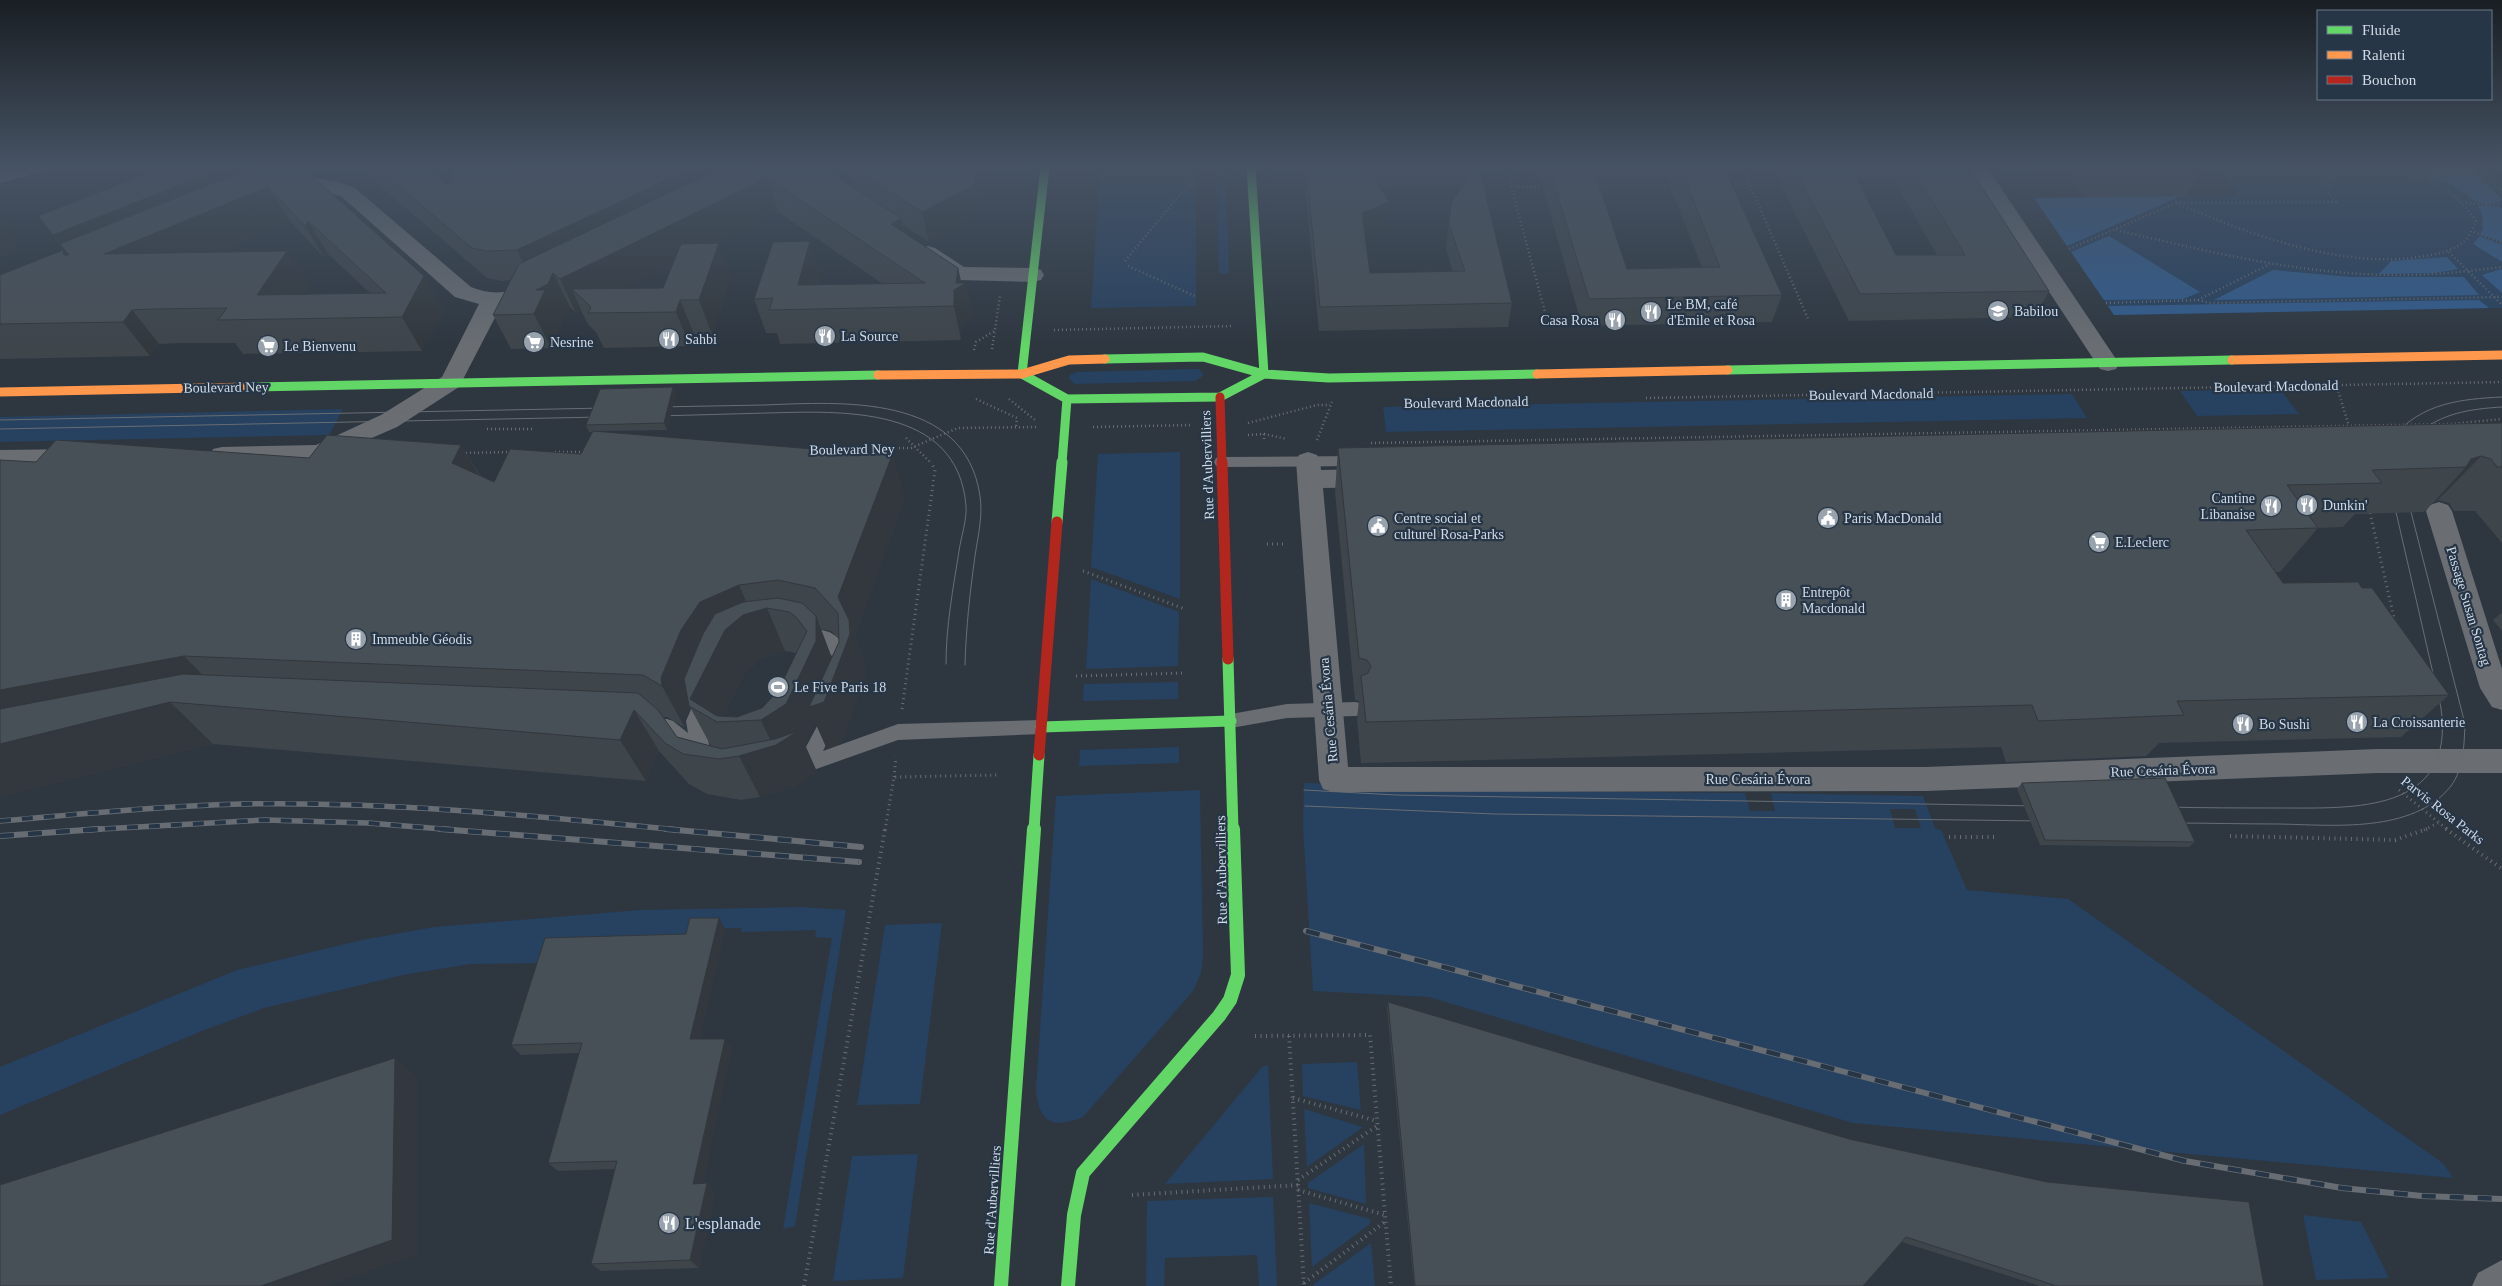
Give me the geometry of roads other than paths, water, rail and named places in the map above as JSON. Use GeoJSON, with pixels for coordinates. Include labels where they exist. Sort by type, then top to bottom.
{"type":"FeatureCollection","features":[{"type":"Feature","properties":{"kind":"main road"},"geometry":{"type":"LineString","coordinates":[[1038,227],[1022,374],[1068,399],[1220,397],[1264,374],[1255,227]]}},
{"type":"Feature","properties":{"kind":"main road","name":"Boulevard Macdonald"},"geometry":{"type":"LineString","coordinates":[[1022,374],[1069,360],[1203,357],[1264,374],[1329,378],[2502,356]]}},
{"type":"Feature","properties":{"kind":"main road","name":"Boulevard Ney"},"geometry":{"type":"LineString","coordinates":[[0,392],[792,375],[1022,374]]}},
{"type":"Feature","properties":{"kind":"main road","name":"Rue d'Aubervilliers"},"geometry":{"type":"LineString","coordinates":[[1068,1286],[1074,1216],[1083,1173],[1219,1016],[1230,1000],[1238,975],[1220,397]]}},
{"type":"Feature","properties":{"kind":"main road","name":"Rue d'Aubervilliers"},"geometry":{"type":"LineString","coordinates":[[1001,1286],[1020,997],[1068,399]]}},
{"type":"Feature","properties":{"kind":"main road"},"geometry":{"type":"LineString","coordinates":[[1041,727],[1231,721]]}},
{"type":"Feature","properties":{"kind":"street"},"geometry":{"type":"LineString","coordinates":[[388,227],[463,292],[477,298],[492,301],[511,298],[550,281]]}},
{"type":"Feature","properties":{"kind":"street"},"geometry":{"type":"LineString","coordinates":[[2018,227],[2108,364]]}},
{"type":"Feature","properties":{"kind":"street"},"geometry":{"type":"LineString","coordinates":[[911,241],[959,273],[1033,275]]}},
{"type":"Feature","properties":{"kind":"street"},"geometry":{"type":"LineString","coordinates":[[199,455],[319,453],[389,421],[451,382],[492,301]]}},
{"type":"Feature","properties":{"kind":"street"},"geometry":{"type":"LineString","coordinates":[[0,458],[100,457]]}},
{"type":"Feature","properties":{"kind":"street"},"geometry":{"type":"LineString","coordinates":[[1311,462],[1399,478]]}},
{"type":"Feature","properties":{"kind":"street","name":"Rue Cesária Évora"},"geometry":{"type":"LineString","coordinates":[[1311,462],[1334,780],[1926,779],[2377,761],[2502,761]]}},
{"type":"Feature","properties":{"kind":"street","name":"Passage Susan Sontag"},"geometry":{"type":"LineString","coordinates":[[2439,511],[2494,688],[2502,699]]}},
{"type":"Feature","properties":{"kind":"street"},"geometry":{"type":"LineString","coordinates":[[2491,1286],[2502,1279]]}},
{"type":"Feature","properties":{"kind":"lane"},"geometry":{"type":"LineString","coordinates":[[1222,462],[1372,460]]}},
{"type":"Feature","properties":{"kind":"lane"},"geometry":{"type":"LineString","coordinates":[[786,634],[796,632],[825,638],[843,656],[840,692],[814,752],[781,773],[773,773],[794,770],[898,732],[1041,727]]}},
{"type":"Feature","properties":{"kind":"lane"},"geometry":{"type":"LineString","coordinates":[[587,722],[667,726],[690,745],[708,770],[727,771],[702,753],[695,721],[711,682]]}},
{"type":"Feature","properties":{"kind":"lane"},"geometry":{"type":"LineString","coordinates":[[1231,721],[1287,711],[1356,709]]}},
{"type":"Feature","properties":{"kind":"tram line"},"geometry":{"type":"LineString","coordinates":[[2394,436],[2417,416],[2443,405],[2472,399],[2502,397]]}},
{"type":"Feature","properties":{"kind":"tram line"},"geometry":{"type":"LineString","coordinates":[[658,407],[829,403],[863,405],[896,411],[926,421],[951,438],[970,462],[981,503],[980,526],[968,610],[965,665]]}},
{"type":"Feature","properties":{"kind":"tram line"},"geometry":{"type":"LineString","coordinates":[[2416,435],[2435,422],[2456,413],[2502,407]]}},
{"type":"Feature","properties":{"kind":"tram line"},"geometry":{"type":"LineString","coordinates":[[0,420],[606,408]]}},
{"type":"Feature","properties":{"kind":"tram line"},"geometry":{"type":"LineString","coordinates":[[657,416],[797,412],[861,415],[892,421],[919,432],[942,449],[958,473],[966,506],[965,523],[950,608],[946,664]]}},
{"type":"Feature","properties":{"kind":"tram line"},"geometry":{"type":"LineString","coordinates":[[0,429],[602,417]]}},
{"type":"Feature","properties":{"kind":"tram line"},"geometry":{"type":"LineString","coordinates":[[2166,807],[2309,808],[2367,804],[2394,798],[2416,786],[2432,768],[2441,743],[2441,708],[2396,512]]}},
{"type":"Feature","properties":{"kind":"tram line"},"geometry":{"type":"LineString","coordinates":[[2172,823],[2323,825],[2371,823],[2394,819],[2416,812],[2435,801],[2451,786],[2461,764],[2465,724],[2411,512]]}},
{"type":"Feature","properties":{"kind":"tram line"},"geometry":{"type":"LineString","coordinates":[[1304,790],[1396,795],[2038,806]]}},
{"type":"Feature","properties":{"kind":"tram line"},"geometry":{"type":"LineString","coordinates":[[1305,806],[1494,814],[2042,821]]}},
{"type":"Feature","properties":{"kind":"railway"},"geometry":{"type":"LineString","coordinates":[[0,821],[181,807],[296,804],[406,807],[679,830]]}},
{"type":"Feature","properties":{"kind":"railway"},"geometry":{"type":"LineString","coordinates":[[96,829],[265,820],[368,823],[455,830]]}},
{"type":"Feature","properties":{"kind":"railway"},"geometry":{"type":"LineString","coordinates":[[0,836],[96,829]]}},
{"type":"Feature","properties":{"kind":"railway"},"geometry":{"type":"LineString","coordinates":[[83,830],[96,829]]}},
{"type":"Feature","properties":{"kind":"railway"},"geometry":{"type":"LineString","coordinates":[[96,829],[100,829]]}},
{"type":"Feature","properties":{"kind":"railway"},"geometry":{"type":"LineString","coordinates":[[440,829],[859,862]]}},
{"type":"Feature","properties":{"kind":"railway"},"geometry":{"type":"LineString","coordinates":[[666,829],[861,847]]}},
{"type":"Feature","properties":{"kind":"railway"},"geometry":{"type":"LineString","coordinates":[[1306,931],[2185,1161],[2342,1188],[2422,1196],[2502,1199]]}},
{"type":"Feature","properties":{"kind":"place","name":"Babilou"},"geometry":{"type":"Point","coordinates":[1998,311]}},
{"type":"Feature","properties":{"kind":"place","name":"Le BM, café d'Emile et Rosa"},"geometry":{"type":"Point","coordinates":[1651,312]}},
{"type":"Feature","properties":{"kind":"place","name":"Casa Rosa"},"geometry":{"type":"Point","coordinates":[1615,320]}},
{"type":"Feature","properties":{"kind":"place","name":"La Source"},"geometry":{"type":"Point","coordinates":[825,336]}},
{"type":"Feature","properties":{"kind":"place","name":"Sahbi"},"geometry":{"type":"Point","coordinates":[669,339]}},
{"type":"Feature","properties":{"kind":"place","name":"Nesrine"},"geometry":{"type":"Point","coordinates":[534,342]}},
{"type":"Feature","properties":{"kind":"place","name":"Le Bienvenu"},"geometry":{"type":"Point","coordinates":[268,346]}},
{"type":"Feature","properties":{"kind":"place","name":"Dunkin'"},"geometry":{"type":"Point","coordinates":[2307,505]}},
{"type":"Feature","properties":{"kind":"place","name":"Cantine Libanaise"},"geometry":{"type":"Point","coordinates":[2271,506]}},
{"type":"Feature","properties":{"kind":"place","name":"Paris MacDonald"},"geometry":{"type":"Point","coordinates":[1828,518]}},
{"type":"Feature","properties":{"kind":"place","name":"Centre social et culturel Rosa-Parks"},"geometry":{"type":"Point","coordinates":[1378,526]}},
{"type":"Feature","properties":{"kind":"place","name":"E.Leclerc"},"geometry":{"type":"Point","coordinates":[2099,542]}},
{"type":"Feature","properties":{"kind":"place","name":"Entrepôt Macdonald"},"geometry":{"type":"Point","coordinates":[1786,600]}},
{"type":"Feature","properties":{"kind":"place","name":"Immeuble Géodis"},"geometry":{"type":"Point","coordinates":[356,639]}},
{"type":"Feature","properties":{"kind":"place","name":"Le Five Paris 18"},"geometry":{"type":"Point","coordinates":[778,687]}},
{"type":"Feature","properties":{"kind":"place","name":"La Croissanterie"},"geometry":{"type":"Point","coordinates":[2357,722]}},
{"type":"Feature","properties":{"kind":"place","name":"Bo Sushi"},"geometry":{"type":"Point","coordinates":[2243,724]}},
{"type":"Feature","properties":{"kind":"place","name":"L'esplanade"},"geometry":{"type":"Point","coordinates":[669,1223]}}]}
